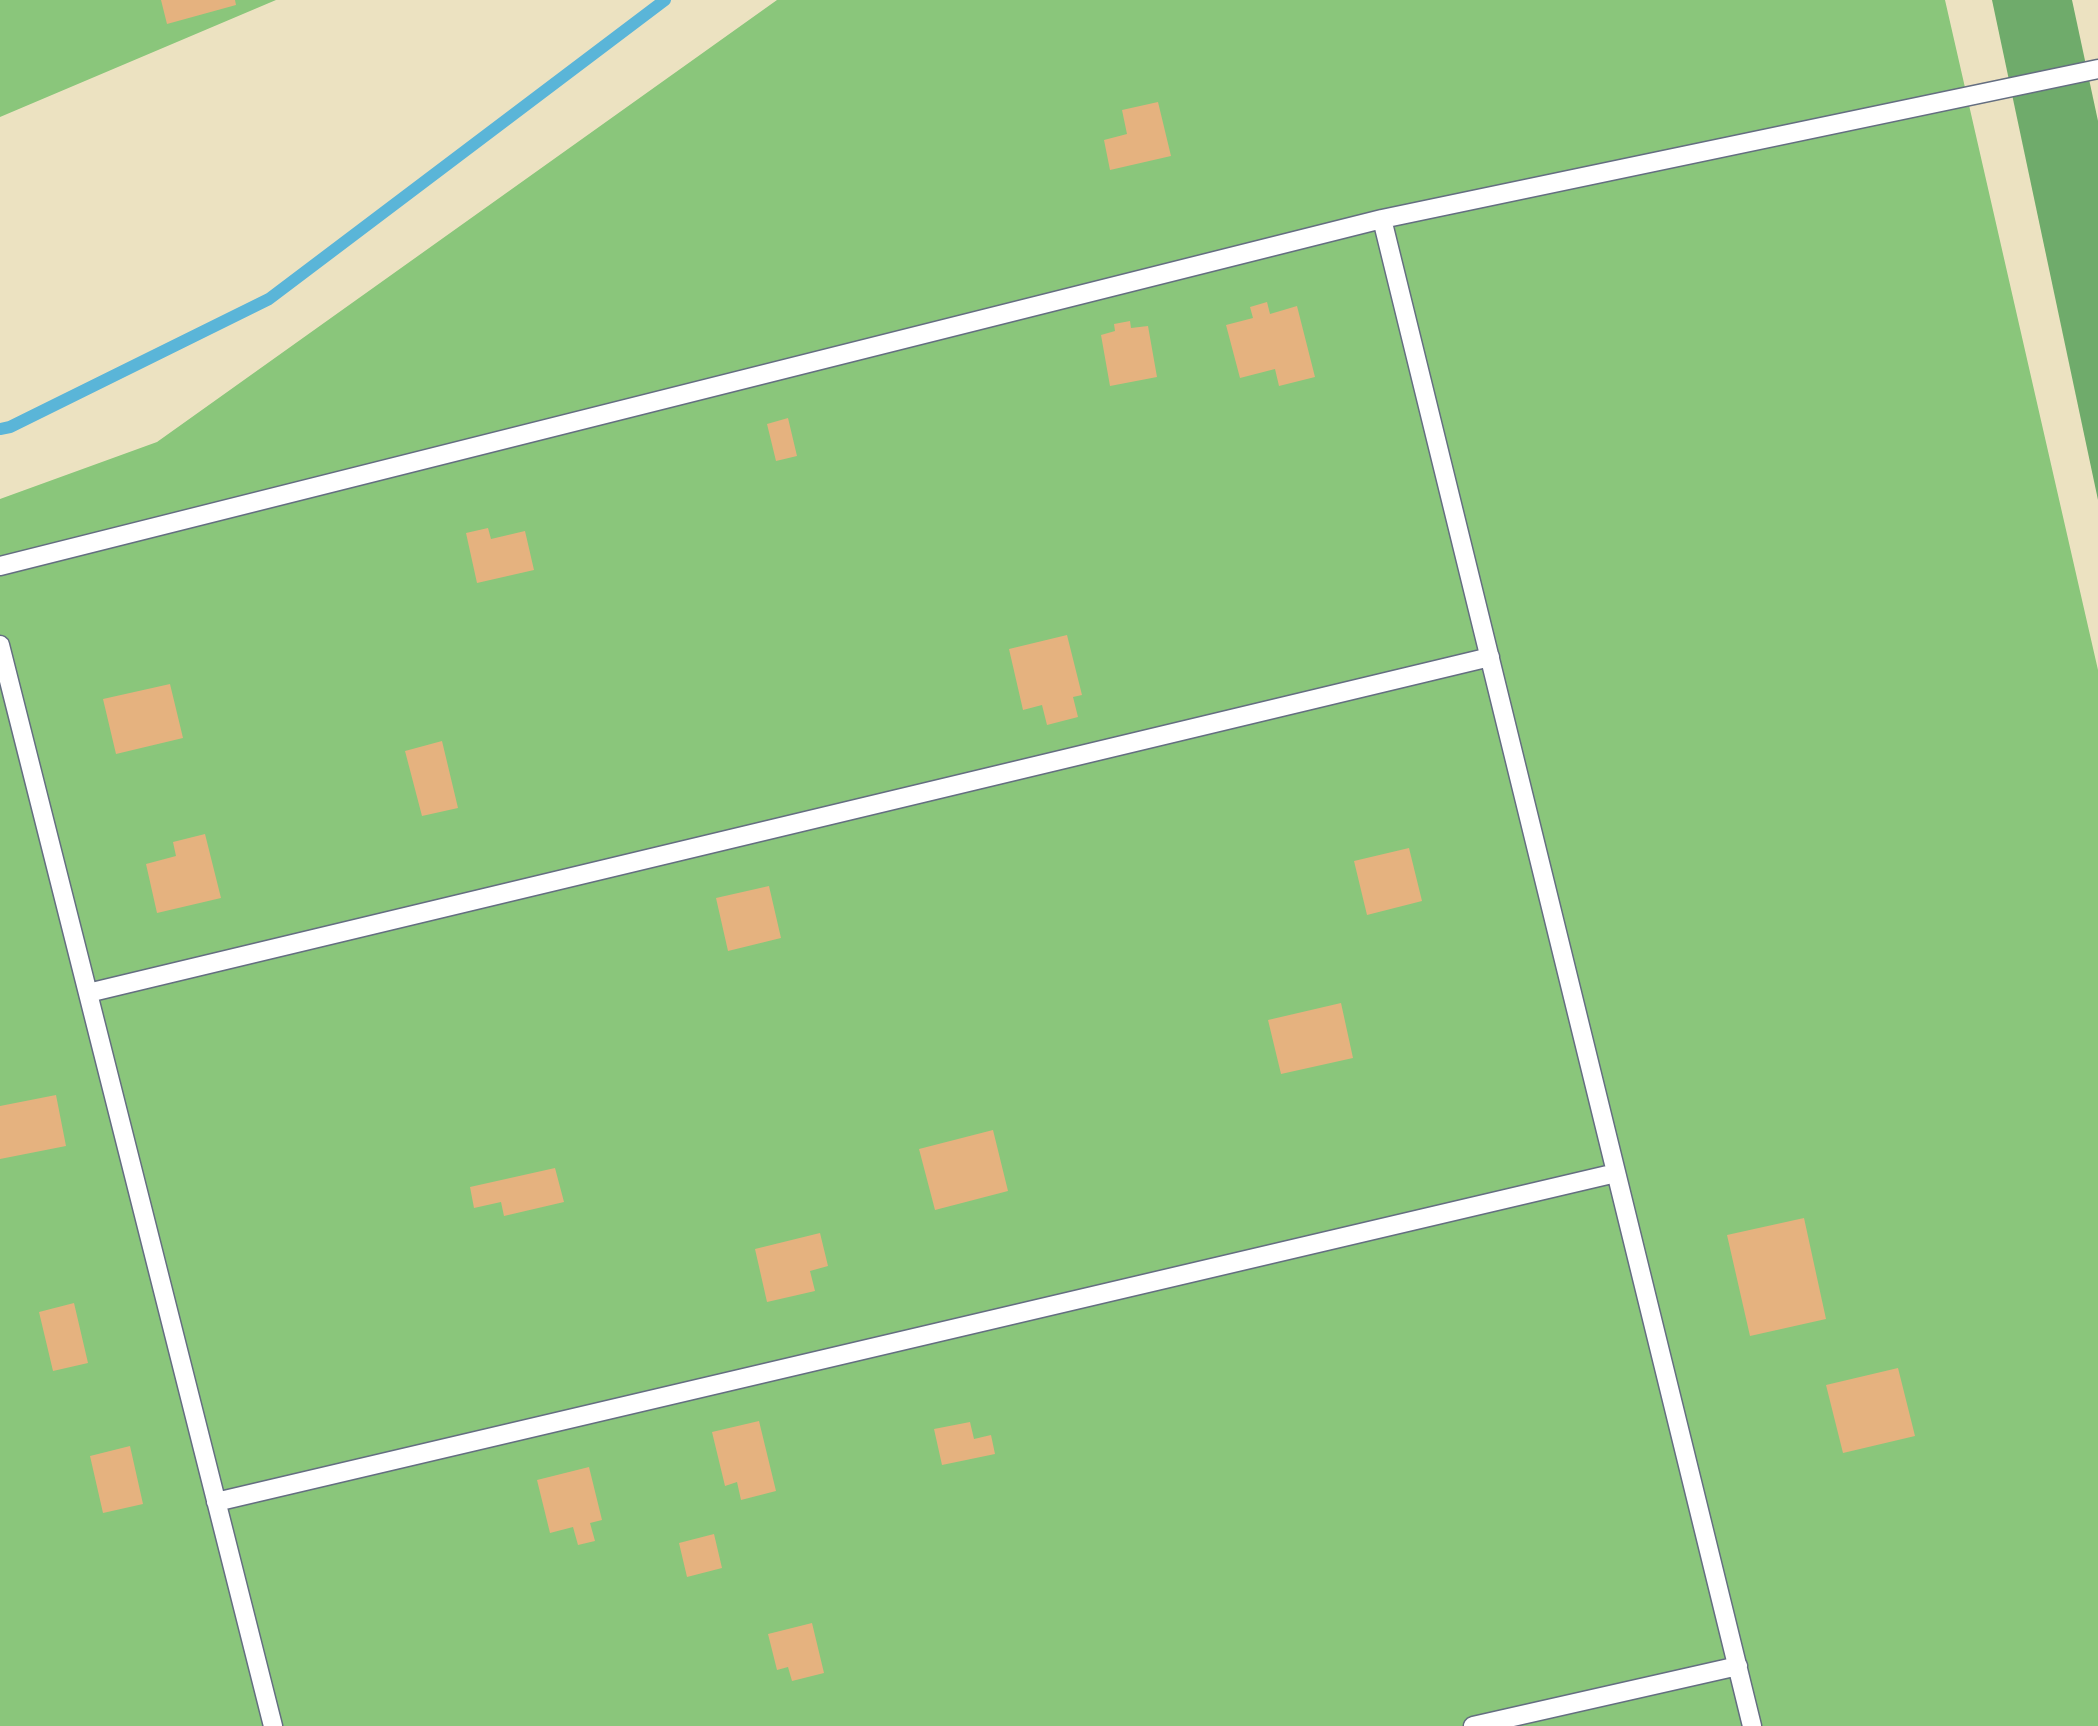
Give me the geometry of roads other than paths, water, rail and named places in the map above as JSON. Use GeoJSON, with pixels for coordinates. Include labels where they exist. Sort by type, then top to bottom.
{"type":"FeatureCollection","features":[{"type":"Feature","properties":{"kind":"lane"},"geometry":{"type":"LineString","coordinates":[[0,566],[1382,219],[2098,69]]}},
{"type":"Feature","properties":{"kind":"lane"},"geometry":{"type":"LineString","coordinates":[[1382,219],[1752,1726]]}},
{"type":"Feature","properties":{"kind":"lane"},"geometry":{"type":"LineString","coordinates":[[0,645],[273,1726]]}},
{"type":"Feature","properties":{"kind":"lane"},"geometry":{"type":"LineString","coordinates":[[88,993],[1490,657]]}},
{"type":"Feature","properties":{"kind":"lane"},"geometry":{"type":"LineString","coordinates":[[216,1502],[1616,1173]]}},
{"type":"Feature","properties":{"kind":"lane"},"geometry":{"type":"LineString","coordinates":[[1473,1726],[1737,1666]]}},
{"type":"Feature","properties":{"kind":"waterway"},"geometry":{"type":"LineString","coordinates":[[0,429],[10,427],[269,299],[665,0]]}}]}
